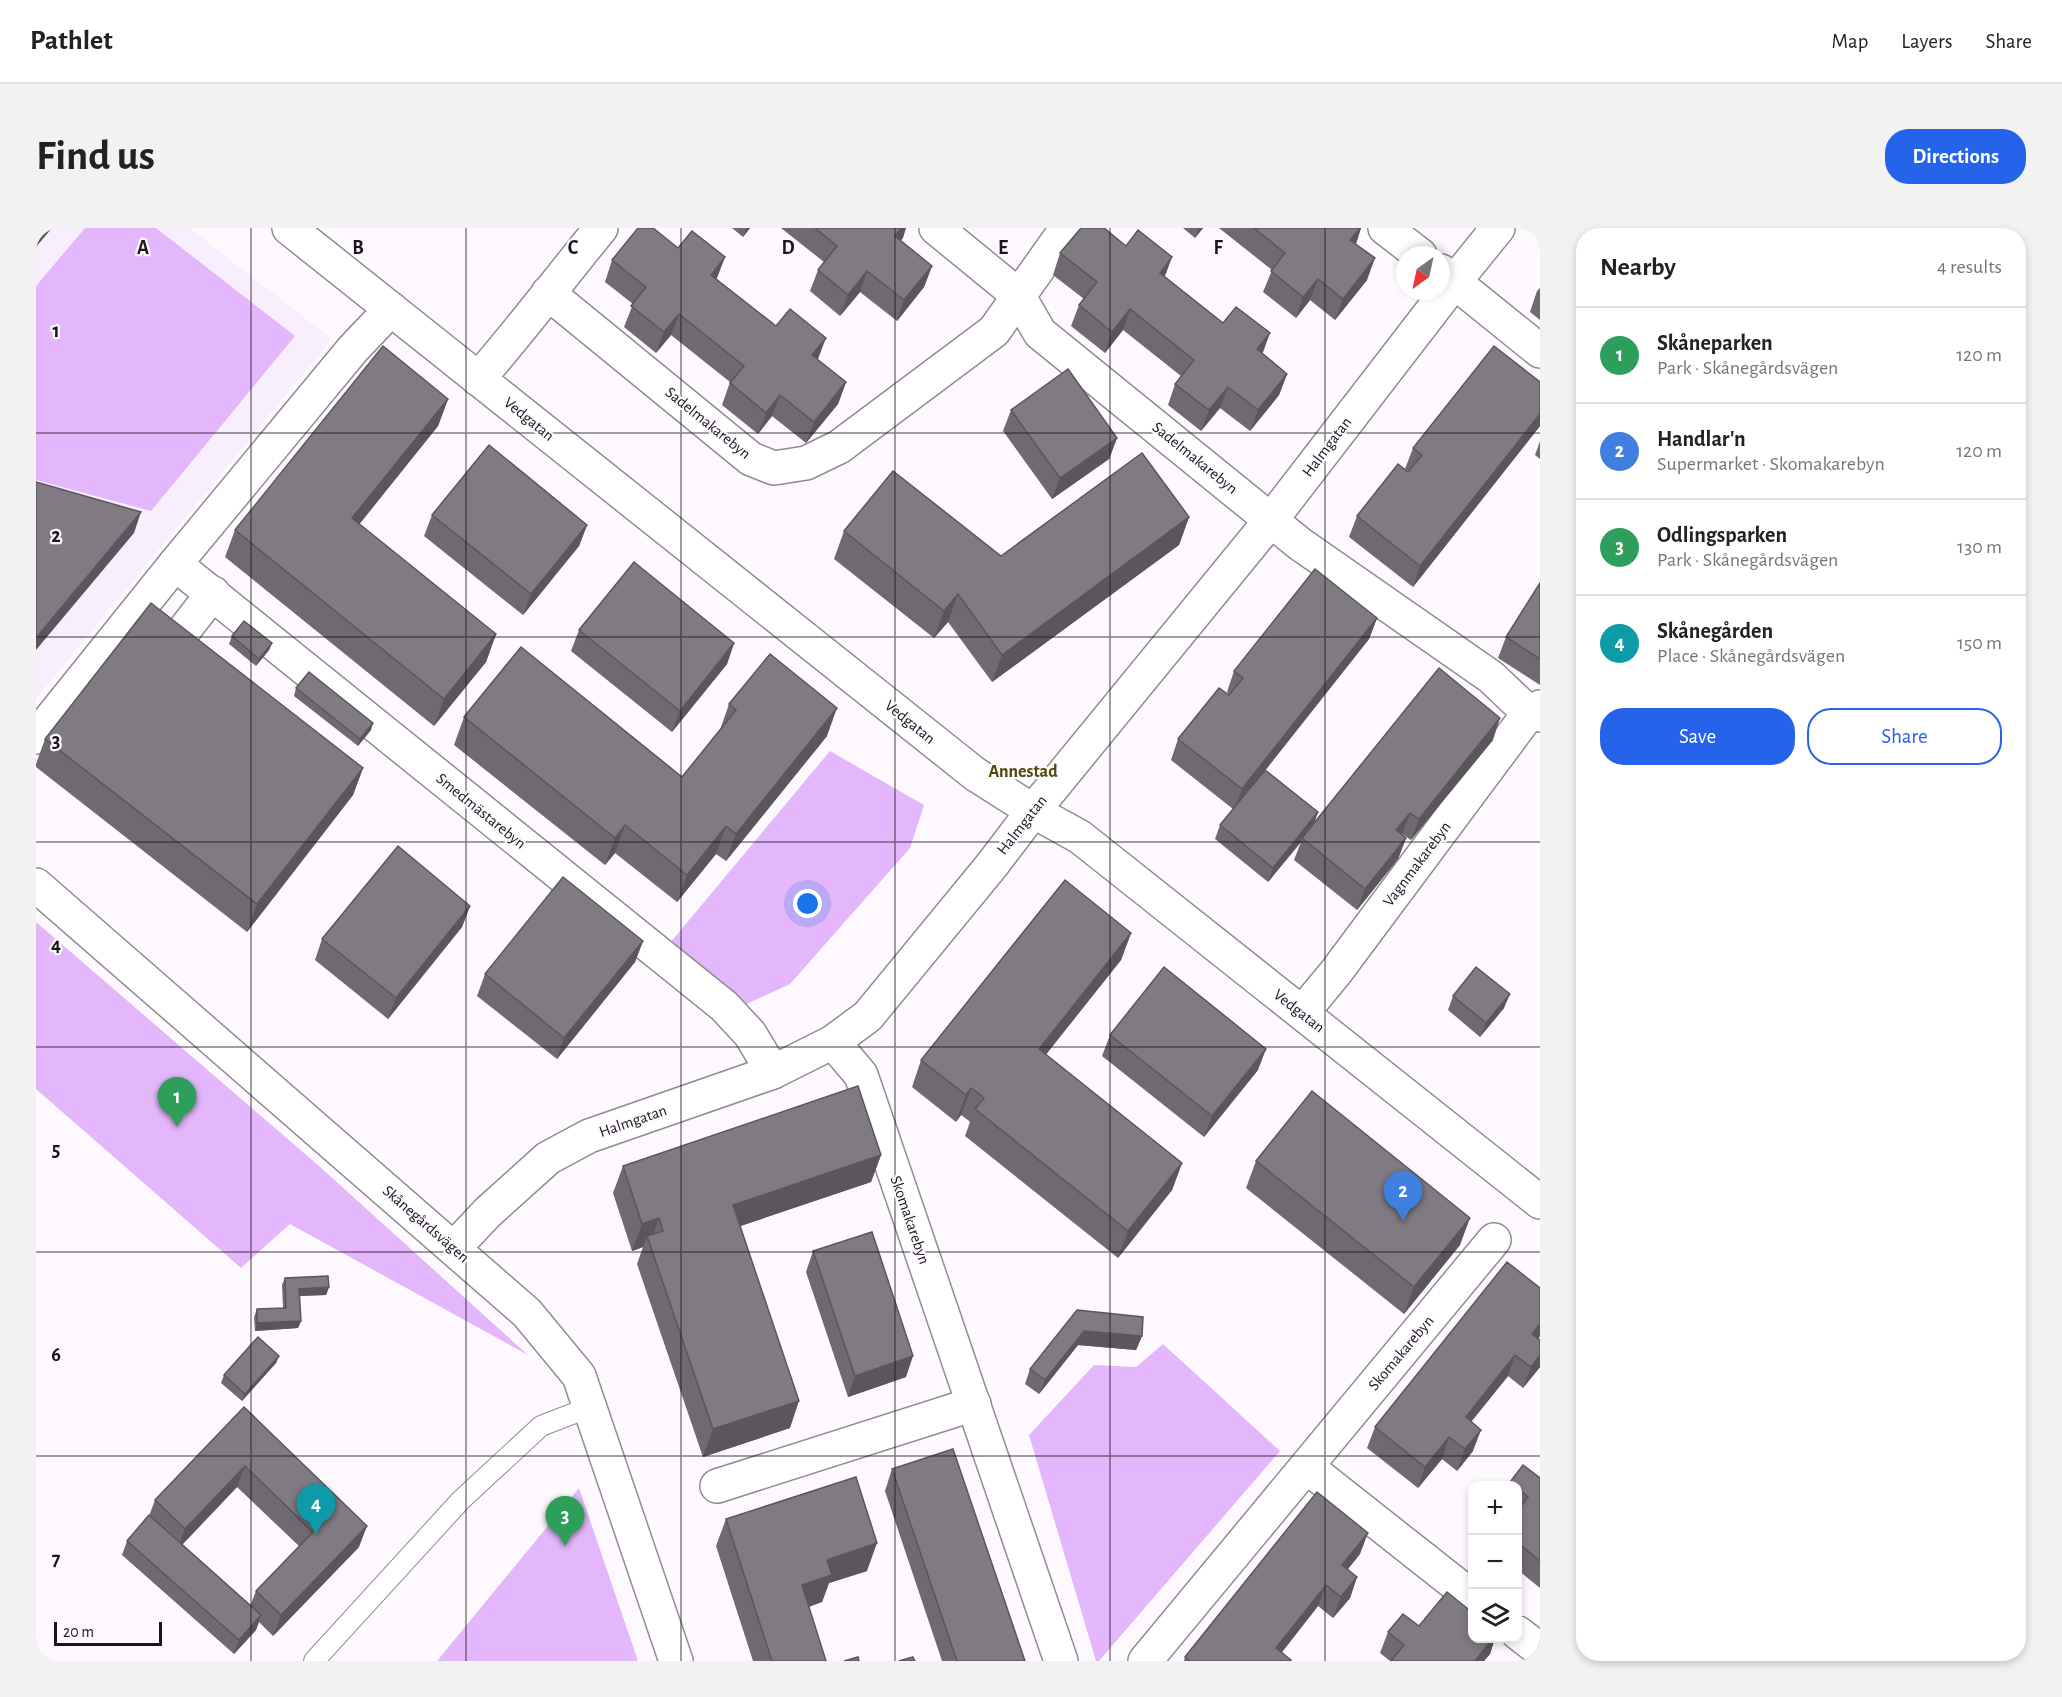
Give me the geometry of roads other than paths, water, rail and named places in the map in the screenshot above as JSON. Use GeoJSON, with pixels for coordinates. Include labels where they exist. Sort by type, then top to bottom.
{"type":"FeatureCollection","features":[{"type":"Feature","properties":{"kind":"street","name":"Vedgatan"},"geometry":{"type":"LineString","coordinates":[[289,228],[975,774],[1033,811],[1080,837],[1302,1013],[1534,1185]]}},
{"type":"Feature","properties":{"kind":"street"},"geometry":{"type":"LineString","coordinates":[[478,379],[517,335],[601,228]]}},
{"type":"Feature","properties":{"kind":"street","name":"Sadelmakarebyn"},"geometry":{"type":"LineString","coordinates":[[936,228],[1018,295],[1040,333],[1271,520]]}},
{"type":"Feature","properties":{"kind":"street","name":"Sadelmakarebyn"},"geometry":{"type":"LineString","coordinates":[[548,293],[751,459],[774,468],[806,463],[839,447],[994,331],[1067,228]]}},
{"type":"Feature","properties":{"kind":"street"},"geometry":{"type":"LineString","coordinates":[[1385,228],[1408,246]]}},
{"type":"Feature","properties":{"kind":"street","name":"Halmgatan"},"geometry":{"type":"LineString","coordinates":[[1450,274],[1498,228]]}},
{"type":"Feature","properties":{"kind":"street"},"geometry":{"type":"LineString","coordinates":[[1450,278],[1540,351]]}},
{"type":"Feature","properties":{"kind":"street","name":"Halmgatan"},"geometry":{"type":"LineString","coordinates":[[454,1248],[488,1212],[548,1158],[589,1136],[773,1072],[833,1042],[868,1016],[1271,520],[1431,300]]}},
{"type":"Feature","properties":{"kind":"street"},"geometry":{"type":"LineString","coordinates":[[36,737],[175,564],[353,349],[391,309]]}},
{"type":"Feature","properties":{"kind":"street","name":"Vagnmakarebyn"},"geometry":{"type":"LineString","coordinates":[[1271,520],[1300,544],[1491,677],[1536,712],[1302,1013]]}},
{"type":"Feature","properties":{"kind":"street","name":"Smedmästarebyn"},"geometry":{"type":"LineString","coordinates":[[175,564],[724,1006],[750,1034],[773,1072]]}},
{"type":"Feature","properties":{"kind":"street"},"geometry":{"type":"LineString","coordinates":[[168,651],[213,593]]}},
{"type":"Feature","properties":{"kind":"street","name":"Skånegårdsvägen"},"geometry":{"type":"LineString","coordinates":[[36,885],[527,1313],[579,1376],[676,1661]]}},
{"type":"Feature","properties":{"kind":"street","name":"Skomakarebyn"},"geometry":{"type":"LineString","coordinates":[[833,1042],[861,1076],[1061,1661]]}},
{"type":"Feature","properties":{"kind":"street","name":"Skomakarebyn"},"geometry":{"type":"LineString","coordinates":[[1145,1661],[1494,1239]]}},
{"type":"Feature","properties":{"kind":"street"},"geometry":{"type":"LineString","coordinates":[[717,1486],[974,1404]]}},
{"type":"Feature","properties":{"kind":"street"},"geometry":{"type":"LineString","coordinates":[[1307,1467],[1468,1593]]}},
{"type":"Feature","properties":{"kind":"street"},"geometry":{"type":"LineString","coordinates":[[1522,1636],[1540,1650]]}},
{"type":"Feature","properties":{"kind":"lane"},"geometry":{"type":"LineString","coordinates":[[314,1661],[461,1500],[541,1426],[590,1407]]}},
{"type":"Feature","properties":{"kind":"place","name":"Skåneparken"},"geometry":{"type":"Point","coordinates":[177,1127]}},
{"type":"Feature","properties":{"kind":"place","name":"Handlar'n"},"geometry":{"type":"Point","coordinates":[1403,1221]}},
{"type":"Feature","properties":{"kind":"place","name":"Skånegården"},"geometry":{"type":"Point","coordinates":[316,1534]}},
{"type":"Feature","properties":{"kind":"place","name":"Odlingsparken"},"geometry":{"type":"Point","coordinates":[565,1546]}},
{"type":"Feature","properties":{"kind":"district","name":"Annestad"},"geometry":{"type":"Point","coordinates":[1023,772]}}]}
